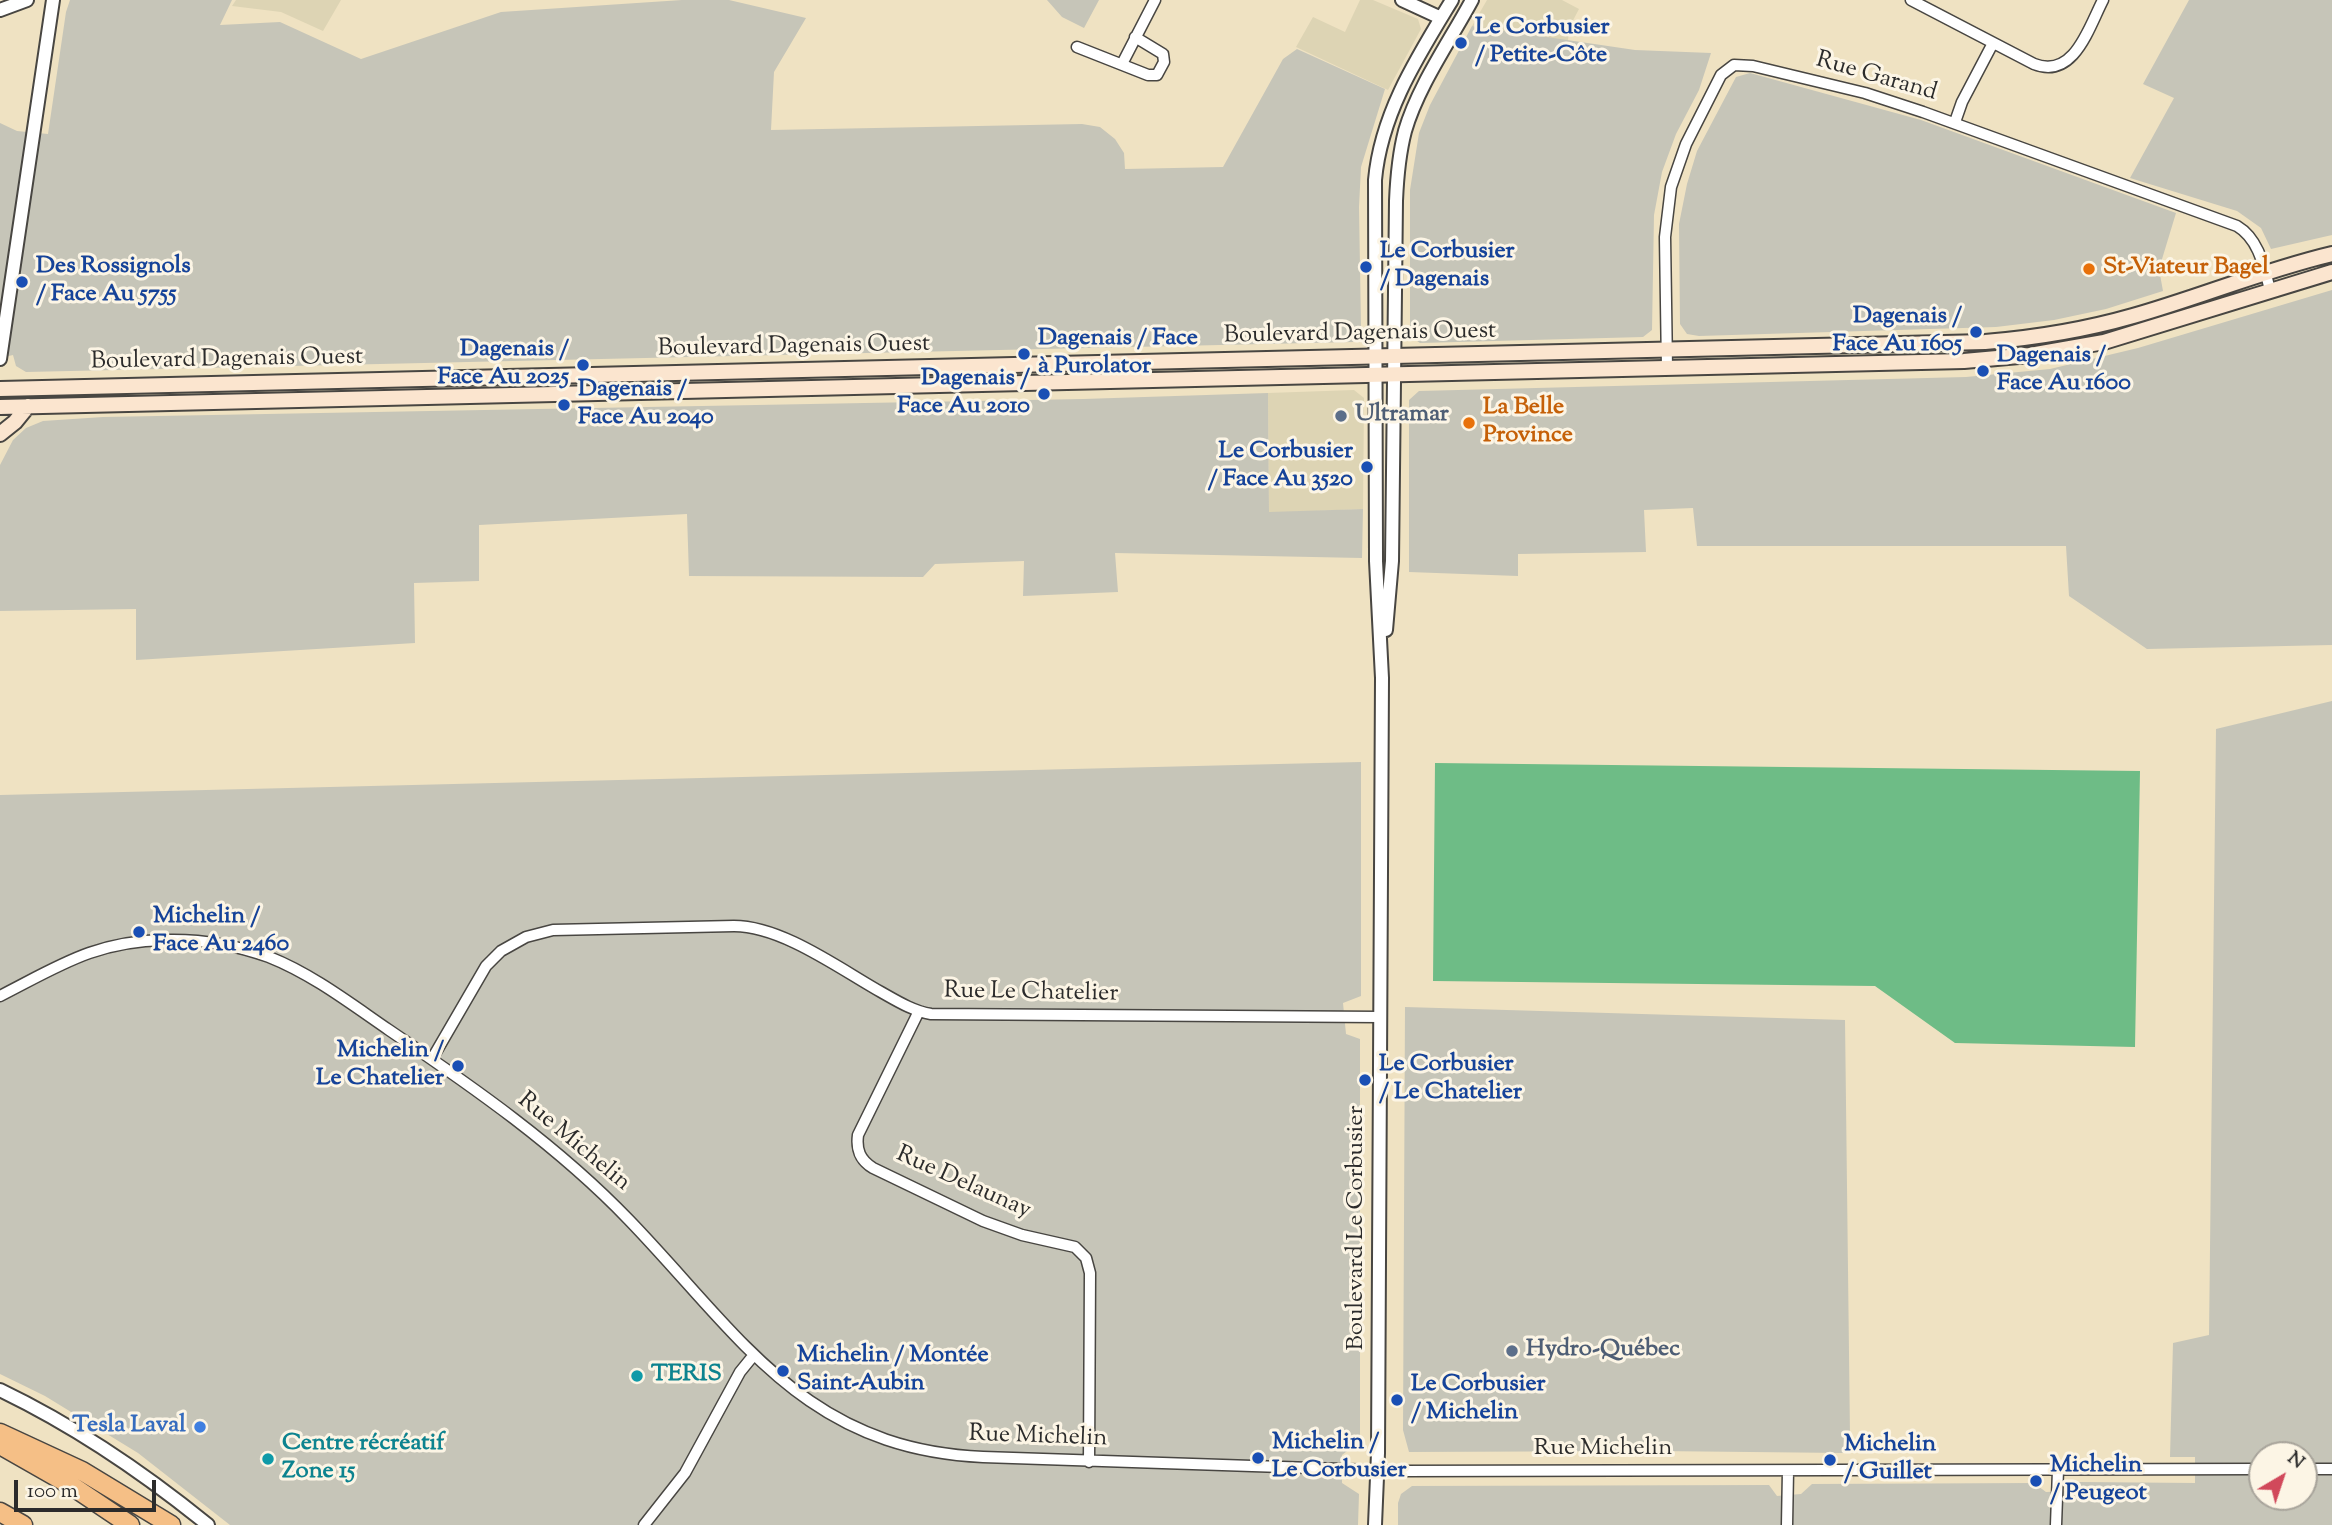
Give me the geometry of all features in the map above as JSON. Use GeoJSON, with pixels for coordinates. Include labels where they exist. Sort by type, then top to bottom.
{"type":"FeatureCollection","features":[{"type":"Feature","properties":{"kind":"highway"},"geometry":{"type":"LineString","coordinates":[[0,1433],[82,1471],[171,1525]]}},
{"type":"Feature","properties":{"kind":"highway"},"geometry":{"type":"LineString","coordinates":[[0,1446],[72,1486],[130,1525]]}},
{"type":"Feature","properties":{"kind":"highway"},"geometry":{"type":"LineString","coordinates":[[0,1512],[23,1525]]}},
{"type":"Feature","properties":{"kind":"main road","name":"Boulevard Dagenais Ouest"},"geometry":{"type":"LineString","coordinates":[[0,389],[1963,343],[2030,338],[2135,316],[2332,254]]}},
{"type":"Feature","properties":{"kind":"main road","name":"Boulevard Dagenais Ouest"},"geometry":{"type":"LineString","coordinates":[[0,407],[1964,361],[2030,355],[2124,337],[2332,272]]}},
{"type":"Feature","properties":{"kind":"main road"},"geometry":{"type":"LineString","coordinates":[[0,434],[15,422],[28,406]]}},
{"type":"Feature","properties":{"kind":"street"},"geometry":{"type":"LineString","coordinates":[[0,10],[27,0]]}},
{"type":"Feature","properties":{"kind":"street"},"geometry":{"type":"LineString","coordinates":[[0,359],[54,0]]}},
{"type":"Feature","properties":{"kind":"street"},"geometry":{"type":"LineString","coordinates":[[1122,64],[1155,0]]}},
{"type":"Feature","properties":{"kind":"street"},"geometry":{"type":"LineString","coordinates":[[1402,0],[1441,18]]}},
{"type":"Feature","properties":{"kind":"street","name":"Boulevard Le Corbusier"},"geometry":{"type":"LineString","coordinates":[[1375,1525],[1381,678],[1376,561],[1374,222],[1377,161],[1384,130],[1395,104],[1452,0]]}},
{"type":"Feature","properties":{"kind":"street","name":"Boulevard Le Corbusier"},"geometry":{"type":"LineString","coordinates":[[1381,678],[1392,561],[1396,201],[1402,144],[1414,108],[1472,0]]}},
{"type":"Feature","properties":{"kind":"street"},"geometry":{"type":"LineString","coordinates":[[1911,0],[2038,66],[2059,66],[2075,54],[2103,0]]}},
{"type":"Feature","properties":{"kind":"street"},"geometry":{"type":"LineString","coordinates":[[1077,47],[1152,76],[1157,75],[1165,59],[1162,52],[1135,37]]}},
{"type":"Feature","properties":{"kind":"street"},"geometry":{"type":"LineString","coordinates":[[1955,122],[1962,102],[1993,43]]}},
{"type":"Feature","properties":{"kind":"street","name":"Rue Garand"},"geometry":{"type":"LineString","coordinates":[[1667,368],[1665,237],[1668,202],[1686,144],[1718,81],[1728,68],[1739,64],[1864,93],[1955,122],[2237,226],[2246,232],[2255,245],[2270,290]]}},
{"type":"Feature","properties":{"kind":"street","name":"Rue Le Chatelier"},"geometry":{"type":"LineString","coordinates":[[432,1059],[490,961],[519,940],[553,930],[739,925],[759,928],[783,937],[919,1011],[943,1015],[1380,1017]]}},
{"type":"Feature","properties":{"kind":"street","name":"Rue Michelin"},"geometry":{"type":"LineString","coordinates":[[0,996],[64,962],[111,946],[161,940],[212,943],[261,954],[302,973],[432,1059],[522,1125],[593,1185],[635,1226],[753,1356],[788,1387],[820,1409],[892,1442],[960,1456],[1377,1471],[2248,1469]]}},
{"type":"Feature","properties":{"kind":"street","name":"Rue Delaunay"},"geometry":{"type":"LineString","coordinates":[[919,1011],[860,1131],[858,1150],[863,1160],[873,1168],[971,1216],[1012,1232],[1071,1246],[1084,1254],[1090,1273],[1088,1462]]}},
{"type":"Feature","properties":{"kind":"street"},"geometry":{"type":"LineString","coordinates":[[644,1525],[681,1478],[740,1371],[753,1356]]}},
{"type":"Feature","properties":{"kind":"street"},"geometry":{"type":"LineString","coordinates":[[0,1390],[97,1444],[208,1525]]}},
{"type":"Feature","properties":{"kind":"street"},"geometry":{"type":"LineString","coordinates":[[2056,1525],[2058,1470]]}},
{"type":"Feature","properties":{"kind":"street"},"geometry":{"type":"LineString","coordinates":[[1787,1525],[1788,1471]]}},
{"type":"Feature","properties":{"kind":"shaded area"},"geometry":{"type":"Polygon","coordinates":[[[70,0],[232,0],[220,25],[280,22],[361,59],[501,12],[682,0],[729,0],[806,18],[774,72],[771,130],[1082,124],[1100,127],[1115,139],[1124,153],[1125,169],[1223,167],[1283,59],[1297,49],[1385,89],[1361,167],[1361,328],[1353,342],[26,372],[16,366],[13,355],[0,358],[0,123],[17,131],[48,134],[70,0]]]}},
{"type":"Feature","properties":{"kind":"shaded area"},"geometry":{"type":"Polygon","coordinates":[[[236,0],[341,0],[323,31],[281,12],[232,6],[236,0]]]}},
{"type":"Feature","properties":{"kind":"shaded area"},"geometry":{"type":"Polygon","coordinates":[[[1047,0],[1099,0],[1084,28],[1062,17],[1047,0]]]}},
{"type":"Feature","properties":{"kind":"shaded area"},"geometry":{"type":"Polygon","coordinates":[[[1360,0],[1373,0],[1418,19],[1421,29],[1388,90],[1296,47],[1313,17],[1345,32],[1360,0]]]}},
{"type":"Feature","properties":{"kind":"shaded area"},"geometry":{"type":"Polygon","coordinates":[[[1487,0],[1562,0],[1579,9],[1569,28],[1568,41],[1472,26],[1487,0]]]}},
{"type":"Feature","properties":{"kind":"shaded area"},"geometry":{"type":"Polygon","coordinates":[[[2189,0],[2332,0],[2332,235],[2271,249],[2261,228],[2237,211],[2130,178],[2174,98],[2143,84],[2189,0]]]}},
{"type":"Feature","properties":{"kind":"shaded area"},"geometry":{"type":"Polygon","coordinates":[[[1472,26],[1635,50],[1711,53],[1699,90],[1676,134],[1662,172],[1654,215],[1652,330],[1643,337],[1420,343],[1410,336],[1410,190],[1419,133],[1430,105],[1472,26]]]}},
{"type":"Feature","properties":{"kind":"shaded area"},"geometry":{"type":"Polygon","coordinates":[[[1750,73],[1921,120],[2176,213],[2159,269],[2163,291],[2106,309],[2054,320],[1996,327],[1699,336],[1687,334],[1680,324],[1679,224],[1687,184],[1697,151],[1736,77],[1750,73]]]}},
{"type":"Feature","properties":{"kind":"shaded area"},"geometry":{"type":"Polygon","coordinates":[[[2332,290],[2332,645],[2147,649],[2069,596],[2066,546],[1697,546],[1693,508],[1644,510],[1646,552],[1518,554],[1518,576],[1409,572],[1409,400],[1419,391],[1966,377],[2050,369],[2138,348],[2332,290]]]}},
{"type":"Feature","properties":{"kind":"shaded area"},"geometry":{"type":"Polygon","coordinates":[[[1354,390],[1364,398],[1363,509],[1269,513],[1268,393],[1354,390]]]}},
{"type":"Feature","properties":{"kind":"shaded area"},"geometry":{"type":"Polygon","coordinates":[[[1268,393],[1269,512],[1363,509],[1362,558],[1115,553],[1118,592],[1023,596],[1024,561],[935,564],[923,577],[689,576],[687,514],[479,525],[479,581],[414,583],[415,643],[136,660],[136,609],[0,611],[0,465],[13,440],[26,428],[43,421],[103,417],[1083,399],[1268,393]]]}},
{"type":"Feature","properties":{"kind":"shaded area"},"geometry":{"type":"Polygon","coordinates":[[[2332,701],[2332,1525],[1398,1525],[1398,1503],[1401,1494],[1412,1486],[1769,1485],[1777,1496],[1801,1494],[1812,1484],[2034,1483],[2046,1492],[2070,1491],[2079,1482],[2195,1483],[2195,1457],[2170,1457],[2173,1343],[2209,1335],[2216,729],[2332,701]]]}},
{"type":"Feature","properties":{"kind":"shaded area"},"geometry":{"type":"Polygon","coordinates":[[[1361,762],[1361,996],[1343,1003],[1346,1034],[1360,1039],[1360,1441],[1342,1455],[1342,1483],[1359,1494],[1358,1525],[230,1525],[138,1453],[45,1396],[0,1374],[0,795],[1361,762]]]}},
{"type":"Feature","properties":{"kind":"shaded area"},"geometry":{"type":"Polygon","coordinates":[[[1405,1007],[1845,1020],[1850,1436],[1845,1453],[1409,1452],[1403,1430],[1405,1007]]]}},
{"type":"Feature","properties":{"kind":"green space"},"geometry":{"type":"Polygon","coordinates":[[[1435,763],[2140,771],[2135,1047],[1955,1043],[1875,986],[1433,981],[1435,763]]]}},
{"type":"Feature","properties":{"kind":"place","name":"Le Corbusier / Petite-Côte"},"geometry":{"type":"Point","coordinates":[1461,43]}},
{"type":"Feature","properties":{"kind":"place","name":"Le Corbusier / Dagenais"},"geometry":{"type":"Point","coordinates":[1366,267]}},
{"type":"Feature","properties":{"kind":"place","name":"St-Viateur Bagel"},"geometry":{"type":"Point","coordinates":[2089,269]}},
{"type":"Feature","properties":{"kind":"place","name":"Des Rossignols / Face Au 5755"},"geometry":{"type":"Point","coordinates":[22,282]}},
{"type":"Feature","properties":{"kind":"place","name":"Dagenais / Face Au 1605"},"geometry":{"type":"Point","coordinates":[1976,332]}},
{"type":"Feature","properties":{"kind":"place","name":"Dagenais / Face à Purolator"},"geometry":{"type":"Point","coordinates":[1024,354]}},
{"type":"Feature","properties":{"kind":"place","name":"Dagenais / Face Au 2025"},"geometry":{"type":"Point","coordinates":[583,365]}},
{"type":"Feature","properties":{"kind":"place","name":"Dagenais / Face Au 1600"},"geometry":{"type":"Point","coordinates":[1983,371]}},
{"type":"Feature","properties":{"kind":"place","name":"Dagenais / Face Au 2010"},"geometry":{"type":"Point","coordinates":[1044,394]}},
{"type":"Feature","properties":{"kind":"place","name":"Dagenais / Face Au 2040"},"geometry":{"type":"Point","coordinates":[564,405]}},
{"type":"Feature","properties":{"kind":"place","name":"Ultramar"},"geometry":{"type":"Point","coordinates":[1341,416]}},
{"type":"Feature","properties":{"kind":"place","name":"La Belle Province"},"geometry":{"type":"Point","coordinates":[1469,423]}},
{"type":"Feature","properties":{"kind":"place","name":"Le Corbusier / Face Au 3520"},"geometry":{"type":"Point","coordinates":[1367,467]}},
{"type":"Feature","properties":{"kind":"place","name":"Michelin / Face Au 2460"},"geometry":{"type":"Point","coordinates":[139,932]}},
{"type":"Feature","properties":{"kind":"place","name":"Michelin / Le Chatelier"},"geometry":{"type":"Point","coordinates":[458,1066]}},
{"type":"Feature","properties":{"kind":"place","name":"Le Corbusier / Le Chatelier"},"geometry":{"type":"Point","coordinates":[1365,1080]}},
{"type":"Feature","properties":{"kind":"place","name":"Hydro-Québec"},"geometry":{"type":"Point","coordinates":[1512,1351]}},
{"type":"Feature","properties":{"kind":"place","name":"Michelin / Montée Saint-Aubin"},"geometry":{"type":"Point","coordinates":[783,1371]}},
{"type":"Feature","properties":{"kind":"place","name":"TERIS"},"geometry":{"type":"Point","coordinates":[637,1376]}},
{"type":"Feature","properties":{"kind":"place","name":"Le Corbusier / Michelin"},"geometry":{"type":"Point","coordinates":[1397,1400]}},
{"type":"Feature","properties":{"kind":"place","name":"Tesla Laval"},"geometry":{"type":"Point","coordinates":[200,1427]}},
{"type":"Feature","properties":{"kind":"place","name":"Michelin / Le Corbusier"},"geometry":{"type":"Point","coordinates":[1258,1458]}},
{"type":"Feature","properties":{"kind":"place","name":"Centre récréatif Zone 15"},"geometry":{"type":"Point","coordinates":[268,1459]}},
{"type":"Feature","properties":{"kind":"place","name":"Michelin / Guillet"},"geometry":{"type":"Point","coordinates":[1830,1460]}},
{"type":"Feature","properties":{"kind":"place","name":"Michelin / Peugeot"},"geometry":{"type":"Point","coordinates":[2036,1481]}}]}
